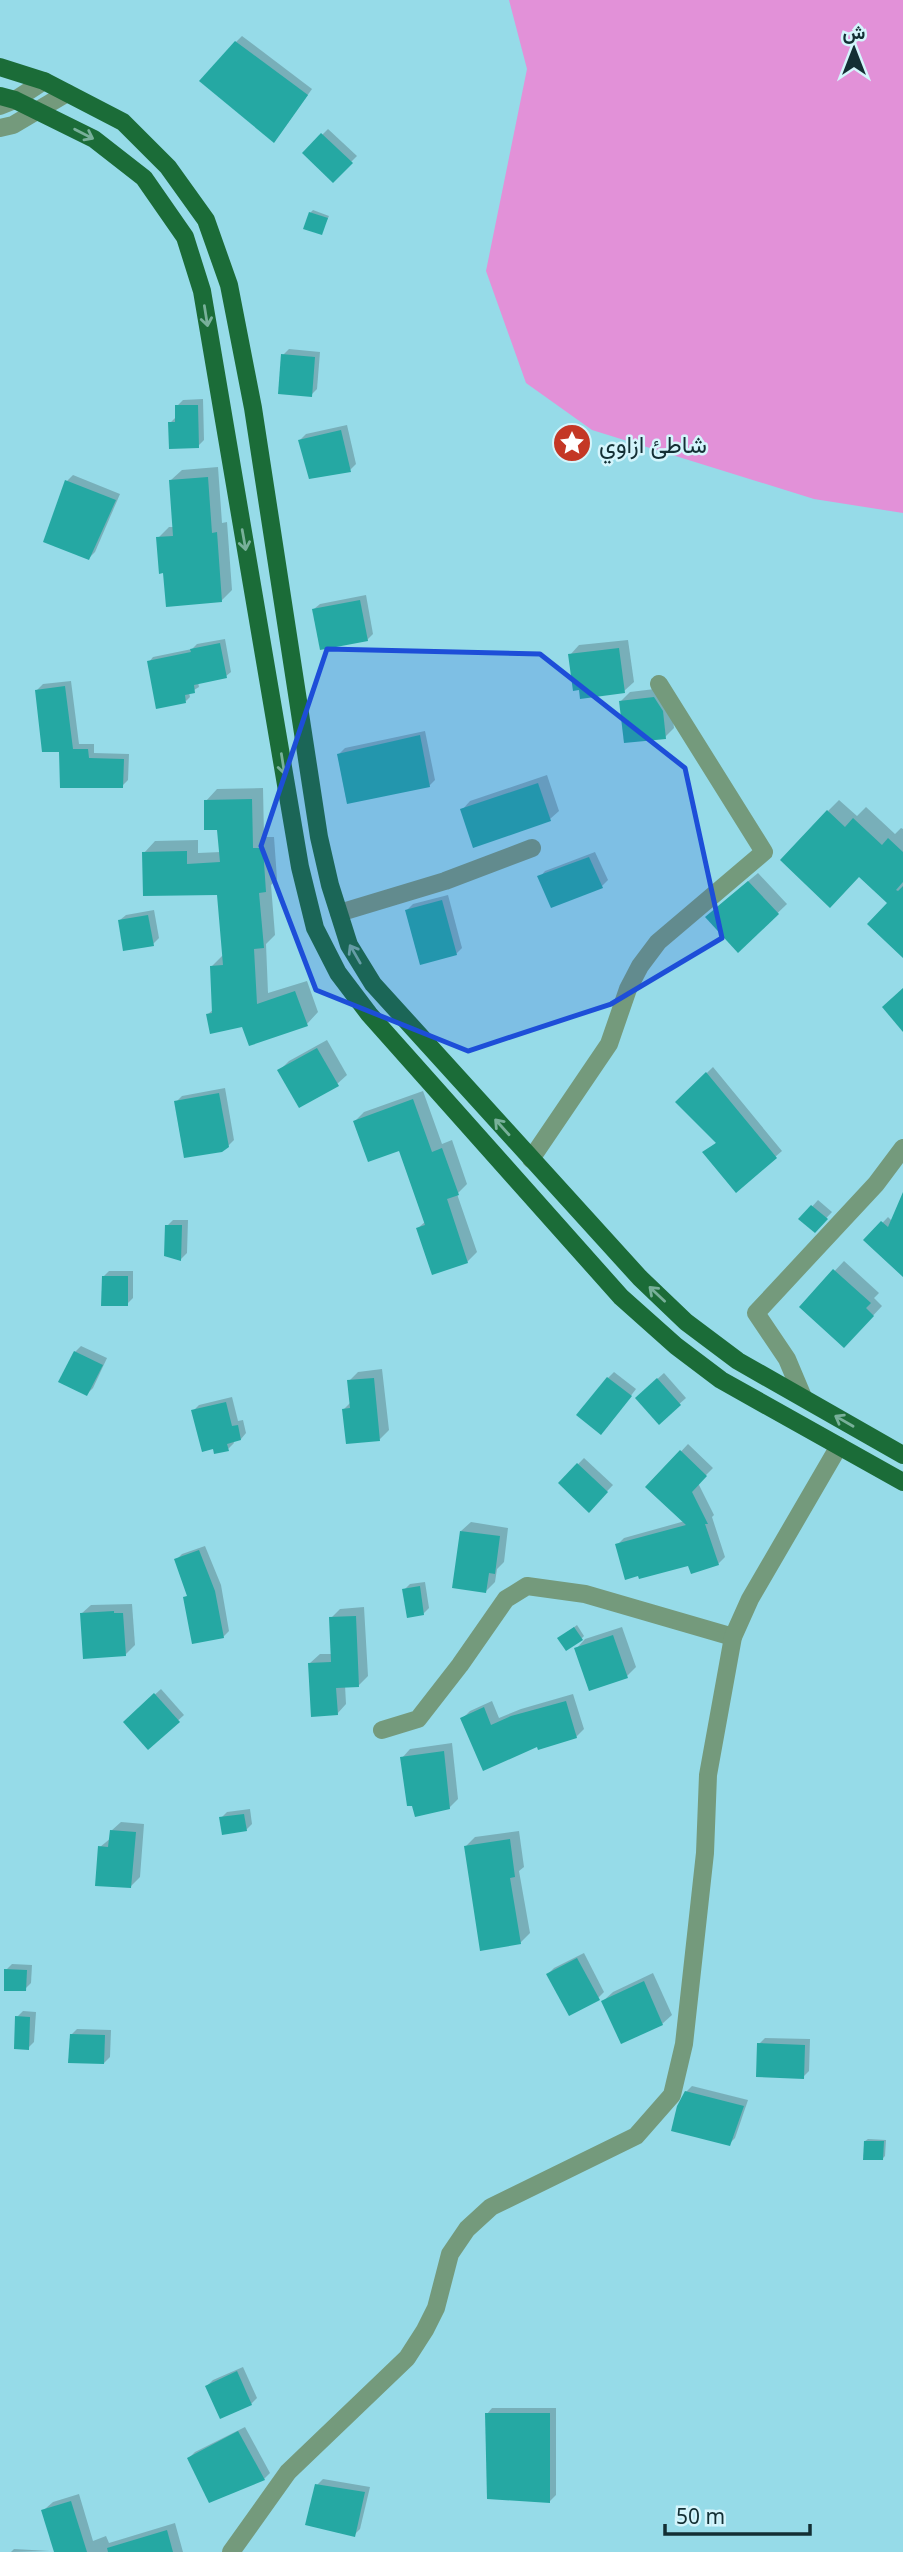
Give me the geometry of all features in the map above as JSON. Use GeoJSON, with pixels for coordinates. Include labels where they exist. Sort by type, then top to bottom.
{"type":"FeatureCollection","features":[{"type":"Feature","properties":{"kind":"main road"},"geometry":{"type":"LineString","coordinates":[[0,67],[44,82],[123,122],[168,167],[206,220],[229,285],[255,422],[318,837],[349,945],[373,985],[640,1278],[686,1322],[738,1361],[903,1455]]}},
{"type":"Feature","properties":{"kind":"main road"},"geometry":{"type":"LineString","coordinates":[[5,101],[38,111],[94,139],[144,178],[185,237],[202,291],[300,867],[316,928],[338,972],[369,1014],[621,1297],[676,1346],[721,1380],[903,1482]]}},
{"type":"Feature","properties":{"kind":"street"},"geometry":{"type":"LineString","coordinates":[[5,101],[44,82]]}},
{"type":"Feature","properties":{"kind":"street"},"geometry":{"type":"LineString","coordinates":[[0,128],[13,125],[67,93]]}},
{"type":"Feature","properties":{"kind":"street"},"geometry":{"type":"LineString","coordinates":[[531,1159],[609,1044],[628,989],[640,966],[658,942],[764,852],[659,684]]}},
{"type":"Feature","properties":{"kind":"street"},"geometry":{"type":"LineString","coordinates":[[339,914],[445,881],[532,848]]}},
{"type":"Feature","properties":{"kind":"street"},"geometry":{"type":"LineString","coordinates":[[803,1397],[787,1359],[756,1313],[876,1184],[903,1148]]}},
{"type":"Feature","properties":{"kind":"street"},"geometry":{"type":"LineString","coordinates":[[231,2552],[288,2472],[407,2358],[436,2308],[450,2254],[467,2229],[492,2207],[636,2136],[672,2095],[684,2045],[705,1853],[708,1775],[733,1637],[750,1599],[839,1446]]}},
{"type":"Feature","properties":{"kind":"street"},"geometry":{"type":"LineString","coordinates":[[382,1730],[418,1719],[506,1599],[527,1586],[586,1594],[733,1637]]}},
{"type":"Feature","properties":{"kind":"highlighted area"},"geometry":{"type":"Polygon","coordinates":[[[327,649],[540,654],[685,768],[722,938],[611,1004],[468,1051],[316,990],[261,846],[327,649]]]}},
{"type":"Feature","properties":{"kind":"shaded area"},"geometry":{"type":"Polygon","coordinates":[[[509,0],[903,0],[903,513],[814,499],[592,430],[526,383],[486,271],[527,69],[509,0]]]}},
{"type":"Feature","properties":{"kind":"building"},"geometry":{"type":"Polygon","coordinates":[[[235,41],[308,95],[274,143],[199,81],[235,41]]]}},
{"type":"Feature","properties":{"kind":"building"},"geometry":{"type":"Polygon","coordinates":[[[321,133],[353,163],[333,183],[302,153],[321,133]]]}},
{"type":"Feature","properties":{"kind":"building"},"geometry":{"type":"Polygon","coordinates":[[[309,212],[328,218],[322,235],[303,229],[309,212]]]}},
{"type":"Feature","properties":{"kind":"building"},"geometry":{"type":"Polygon","coordinates":[[[281,354],[315,357],[312,397],[278,394],[281,354]]]}},
{"type":"Feature","properties":{"kind":"building"},"geometry":{"type":"Polygon","coordinates":[[[175,405],[198,405],[199,448],[169,449],[168,422],[175,422],[175,405]]]}},
{"type":"Feature","properties":{"kind":"building"},"geometry":{"type":"Polygon","coordinates":[[[341,430],[351,472],[309,479],[298,440],[341,430]]]}},
{"type":"Feature","properties":{"kind":"building"},"geometry":{"type":"Polygon","coordinates":[[[208,477],[212,533],[217,532],[222,602],[166,607],[163,573],[159,574],[156,537],[173,536],[169,480],[208,477]]]}},
{"type":"Feature","properties":{"kind":"building"},"geometry":{"type":"Polygon","coordinates":[[[65,480],[116,500],[89,560],[43,542],[65,480]]]}},
{"type":"Feature","properties":{"kind":"building"},"geometry":{"type":"Polygon","coordinates":[[[360,600],[368,641],[320,650],[312,609],[360,600]]]}},
{"type":"Feature","properties":{"kind":"building"},"geometry":{"type":"Polygon","coordinates":[[[220,643],[227,678],[194,685],[195,693],[185,695],[186,703],[156,709],[147,661],[220,643]]]}},
{"type":"Feature","properties":{"kind":"building"},"geometry":{"type":"Polygon","coordinates":[[[619,648],[625,693],[580,699],[579,690],[573,691],[568,654],[619,648]]]}},
{"type":"Feature","properties":{"kind":"building"},"geometry":{"type":"Polygon","coordinates":[[[65,686],[73,749],[88,749],[89,758],[124,759],[123,788],[60,788],[59,752],[42,752],[35,690],[65,686]]]}},
{"type":"Feature","properties":{"kind":"building"},"geometry":{"type":"Polygon","coordinates":[[[654,697],[663,711],[666,739],[624,743],[619,701],[654,697]]]}},
{"type":"Feature","properties":{"kind":"building"},"geometry":{"type":"Polygon","coordinates":[[[420,735],[430,787],[347,804],[337,754],[420,735]]]}},
{"type":"Feature","properties":{"kind":"building"},"geometry":{"type":"Polygon","coordinates":[[[538,783],[551,821],[473,848],[460,809],[538,783]]]}},
{"type":"Feature","properties":{"kind":"building"},"geometry":{"type":"Polygon","coordinates":[[[252,799],[253,848],[263,848],[266,892],[259,893],[264,948],[254,949],[257,1004],[295,991],[308,1026],[249,1046],[242,1027],[210,1034],[206,1014],[212,1013],[210,966],[223,965],[217,895],[143,896],[142,852],[187,851],[187,864],[220,862],[217,830],[204,830],[204,800],[252,799]]]}},
{"type":"Feature","properties":{"kind":"building"},"geometry":{"type":"Polygon","coordinates":[[[827,810],[845,827],[853,818],[882,845],[888,838],[903,852],[903,882],[896,890],[903,886],[903,958],[867,924],[887,903],[859,877],[830,908],[780,860],[827,810]]]}},
{"type":"Feature","properties":{"kind":"building"},"geometry":{"type":"Polygon","coordinates":[[[589,857],[603,888],[551,908],[537,876],[589,857]]]}},
{"type":"Feature","properties":{"kind":"building"},"geometry":{"type":"Polygon","coordinates":[[[748,881],[779,914],[738,953],[705,917],[748,881]]]}},
{"type":"Feature","properties":{"kind":"building"},"geometry":{"type":"Polygon","coordinates":[[[442,900],[457,955],[420,965],[405,910],[442,900]]]}},
{"type":"Feature","properties":{"kind":"building"},"geometry":{"type":"Polygon","coordinates":[[[148,915],[154,946],[123,951],[118,920],[148,915]]]}},
{"type":"Feature","properties":{"kind":"building"},"geometry":{"type":"Polygon","coordinates":[[[903,988],[903,1032],[882,1007],[903,988]]]}},
{"type":"Feature","properties":{"kind":"building"},"geometry":{"type":"Polygon","coordinates":[[[317,1048],[339,1086],[299,1108],[277,1070],[317,1048]]]}},
{"type":"Feature","properties":{"kind":"building"},"geometry":{"type":"Polygon","coordinates":[[[706,1072],[777,1158],[736,1193],[702,1152],[716,1143],[675,1102],[706,1072]]]}},
{"type":"Feature","properties":{"kind":"building"},"geometry":{"type":"Polygon","coordinates":[[[219,1093],[229,1147],[222,1152],[184,1158],[174,1101],[219,1093]]]}},
{"type":"Feature","properties":{"kind":"building"},"geometry":{"type":"Polygon","coordinates":[[[413,1099],[432,1152],[442,1148],[459,1195],[447,1199],[468,1263],[432,1275],[416,1228],[425,1225],[399,1151],[368,1162],[353,1121],[413,1099]]]}},
{"type":"Feature","properties":{"kind":"building"},"geometry":{"type":"Polygon","coordinates":[[[903,1192],[903,1277],[863,1240],[881,1221],[888,1227],[903,1192]]]}},
{"type":"Feature","properties":{"kind":"building"},"geometry":{"type":"Polygon","coordinates":[[[811,1205],[828,1219],[815,1233],[798,1219],[811,1205]]]}},
{"type":"Feature","properties":{"kind":"building"},"geometry":{"type":"Polygon","coordinates":[[[165,1225],[182,1225],[181,1261],[164,1256],[165,1225]]]}},
{"type":"Feature","properties":{"kind":"building"},"geometry":{"type":"Polygon","coordinates":[[[833,1269],[871,1303],[866,1308],[874,1316],[844,1348],[799,1307],[833,1269]]]}},
{"type":"Feature","properties":{"kind":"building"},"geometry":{"type":"Polygon","coordinates":[[[102,1276],[128,1276],[128,1306],[101,1306],[102,1276]]]}},
{"type":"Feature","properties":{"kind":"building"},"geometry":{"type":"Polygon","coordinates":[[[74,1351],[103,1365],[87,1396],[58,1382],[74,1351]]]}},
{"type":"Feature","properties":{"kind":"building"},"geometry":{"type":"Polygon","coordinates":[[[607,1377],[632,1396],[601,1435],[576,1415],[607,1377]]]}},
{"type":"Feature","properties":{"kind":"building"},"geometry":{"type":"Polygon","coordinates":[[[374,1378],[380,1441],[346,1444],[342,1409],[350,1408],[347,1380],[374,1378]]]}},
{"type":"Feature","properties":{"kind":"building"},"geometry":{"type":"Polygon","coordinates":[[[657,1378],[681,1405],[659,1425],[635,1398],[657,1378]]]}},
{"type":"Feature","properties":{"kind":"building"},"geometry":{"type":"Polygon","coordinates":[[[226,1402],[232,1426],[238,1425],[241,1440],[227,1444],[229,1451],[214,1454],[213,1449],[202,1452],[191,1410],[226,1402]]]}},
{"type":"Feature","properties":{"kind":"building"},"geometry":{"type":"Polygon","coordinates":[[[680,1450],[707,1476],[692,1492],[708,1524],[705,1524],[719,1565],[691,1574],[688,1566],[625,1580],[615,1544],[686,1525],[645,1487],[680,1450]]]}},
{"type":"Feature","properties":{"kind":"building"},"geometry":{"type":"Polygon","coordinates":[[[577,1463],[608,1492],[589,1513],[558,1483],[577,1463]]]}},
{"type":"Feature","properties":{"kind":"building"},"geometry":{"type":"Polygon","coordinates":[[[460,1531],[500,1536],[495,1574],[489,1573],[486,1593],[452,1588],[460,1531]]]}},
{"type":"Feature","properties":{"kind":"building"},"geometry":{"type":"Polygon","coordinates":[[[199,1550],[215,1591],[224,1638],[192,1644],[183,1597],[187,1596],[174,1559],[199,1550]]]}},
{"type":"Feature","properties":{"kind":"building"},"geometry":{"type":"Polygon","coordinates":[[[420,1586],[424,1615],[407,1618],[402,1589],[420,1586]]]}},
{"type":"Feature","properties":{"kind":"building"},"geometry":{"type":"Polygon","coordinates":[[[80,1613],[123,1613],[126,1656],[83,1659],[80,1613]]]}},
{"type":"Feature","properties":{"kind":"building"},"geometry":{"type":"Polygon","coordinates":[[[356,1616],[359,1687],[336,1688],[338,1715],[311,1717],[308,1663],[331,1662],[329,1617],[356,1616]]]}},
{"type":"Feature","properties":{"kind":"building"},"geometry":{"type":"Polygon","coordinates":[[[574,1627],[583,1640],[566,1651],[557,1638],[574,1627]]]}},
{"type":"Feature","properties":{"kind":"building"},"geometry":{"type":"Polygon","coordinates":[[[613,1635],[628,1678],[589,1691],[574,1648],[613,1635]]]}},
{"type":"Feature","properties":{"kind":"building"},"geometry":{"type":"Polygon","coordinates":[[[154,1693],[180,1722],[148,1750],[123,1722],[154,1693]]]}},
{"type":"Feature","properties":{"kind":"building"},"geometry":{"type":"Polygon","coordinates":[[[566,1701],[577,1738],[538,1750],[537,1747],[483,1771],[460,1718],[484,1707],[491,1725],[511,1716],[566,1701]]]}},
{"type":"Feature","properties":{"kind":"building"},"geometry":{"type":"Polygon","coordinates":[[[444,1751],[450,1809],[415,1817],[412,1806],[407,1806],[400,1757],[444,1751]]]}},
{"type":"Feature","properties":{"kind":"building"},"geometry":{"type":"Polygon","coordinates":[[[244,1814],[247,1831],[222,1835],[219,1817],[244,1814]]]}},
{"type":"Feature","properties":{"kind":"building"},"geometry":{"type":"Polygon","coordinates":[[[110,1830],[136,1832],[131,1888],[95,1886],[98,1846],[108,1847],[110,1830]]]}},
{"type":"Feature","properties":{"kind":"building"},"geometry":{"type":"Polygon","coordinates":[[[510,1839],[515,1877],[510,1878],[521,1944],[480,1951],[464,1846],[510,1839]]]}},
{"type":"Feature","properties":{"kind":"building"},"geometry":{"type":"Polygon","coordinates":[[[577,1958],[600,2000],[569,2016],[546,1974],[577,1958]]]}},
{"type":"Feature","properties":{"kind":"building"},"geometry":{"type":"Polygon","coordinates":[[[4,1969],[27,1970],[26,1991],[4,1991],[4,1969]]]}},
{"type":"Feature","properties":{"kind":"building"},"geometry":{"type":"Polygon","coordinates":[[[644,1981],[663,2025],[621,2044],[601,2001],[644,1981]]]}},
{"type":"Feature","properties":{"kind":"building"},"geometry":{"type":"Polygon","coordinates":[[[15,2016],[30,2017],[29,2050],[14,2049],[15,2016]]]}},
{"type":"Feature","properties":{"kind":"building"},"geometry":{"type":"Polygon","coordinates":[[[70,2034],[105,2035],[104,2064],[68,2063],[70,2034]]]}},
{"type":"Feature","properties":{"kind":"building"},"geometry":{"type":"Polygon","coordinates":[[[757,2043],[805,2045],[804,2079],[756,2077],[757,2043]]]}},
{"type":"Feature","properties":{"kind":"building"},"geometry":{"type":"Polygon","coordinates":[[[685,2091],[744,2106],[730,2146],[671,2131],[677,2106],[685,2091]]]}},
{"type":"Feature","properties":{"kind":"building"},"geometry":{"type":"Polygon","coordinates":[[[864,2141],[884,2141],[883,2160],[863,2160],[864,2141]]]}},
{"type":"Feature","properties":{"kind":"building"},"geometry":{"type":"Polygon","coordinates":[[[237,2371],[252,2405],[220,2419],[205,2386],[237,2371]]]}},
{"type":"Feature","properties":{"kind":"building"},"geometry":{"type":"Polygon","coordinates":[[[485,2413],[550,2413],[550,2503],[487,2499],[485,2413]]]}},
{"type":"Feature","properties":{"kind":"building"},"geometry":{"type":"Polygon","coordinates":[[[238,2431],[265,2480],[209,2503],[187,2458],[238,2431]]]}},
{"type":"Feature","properties":{"kind":"building"},"geometry":{"type":"Polygon","coordinates":[[[315,2484],[365,2492],[355,2537],[305,2525],[315,2484]]]}},
{"type":"Feature","properties":{"kind":"building"},"geometry":{"type":"Polygon","coordinates":[[[71,2501],[87,2552],[54,2552],[41,2510],[71,2501]]]}},
{"type":"Feature","properties":{"kind":"building"},"geometry":{"type":"Polygon","coordinates":[[[167,2530],[173,2552],[108,2552],[107,2548],[167,2530]]]}},
{"type":"Feature","properties":{"kind":"place","name":"شاطئ ازاوي"},"geometry":{"type":"Point","coordinates":[572,443]}}]}
